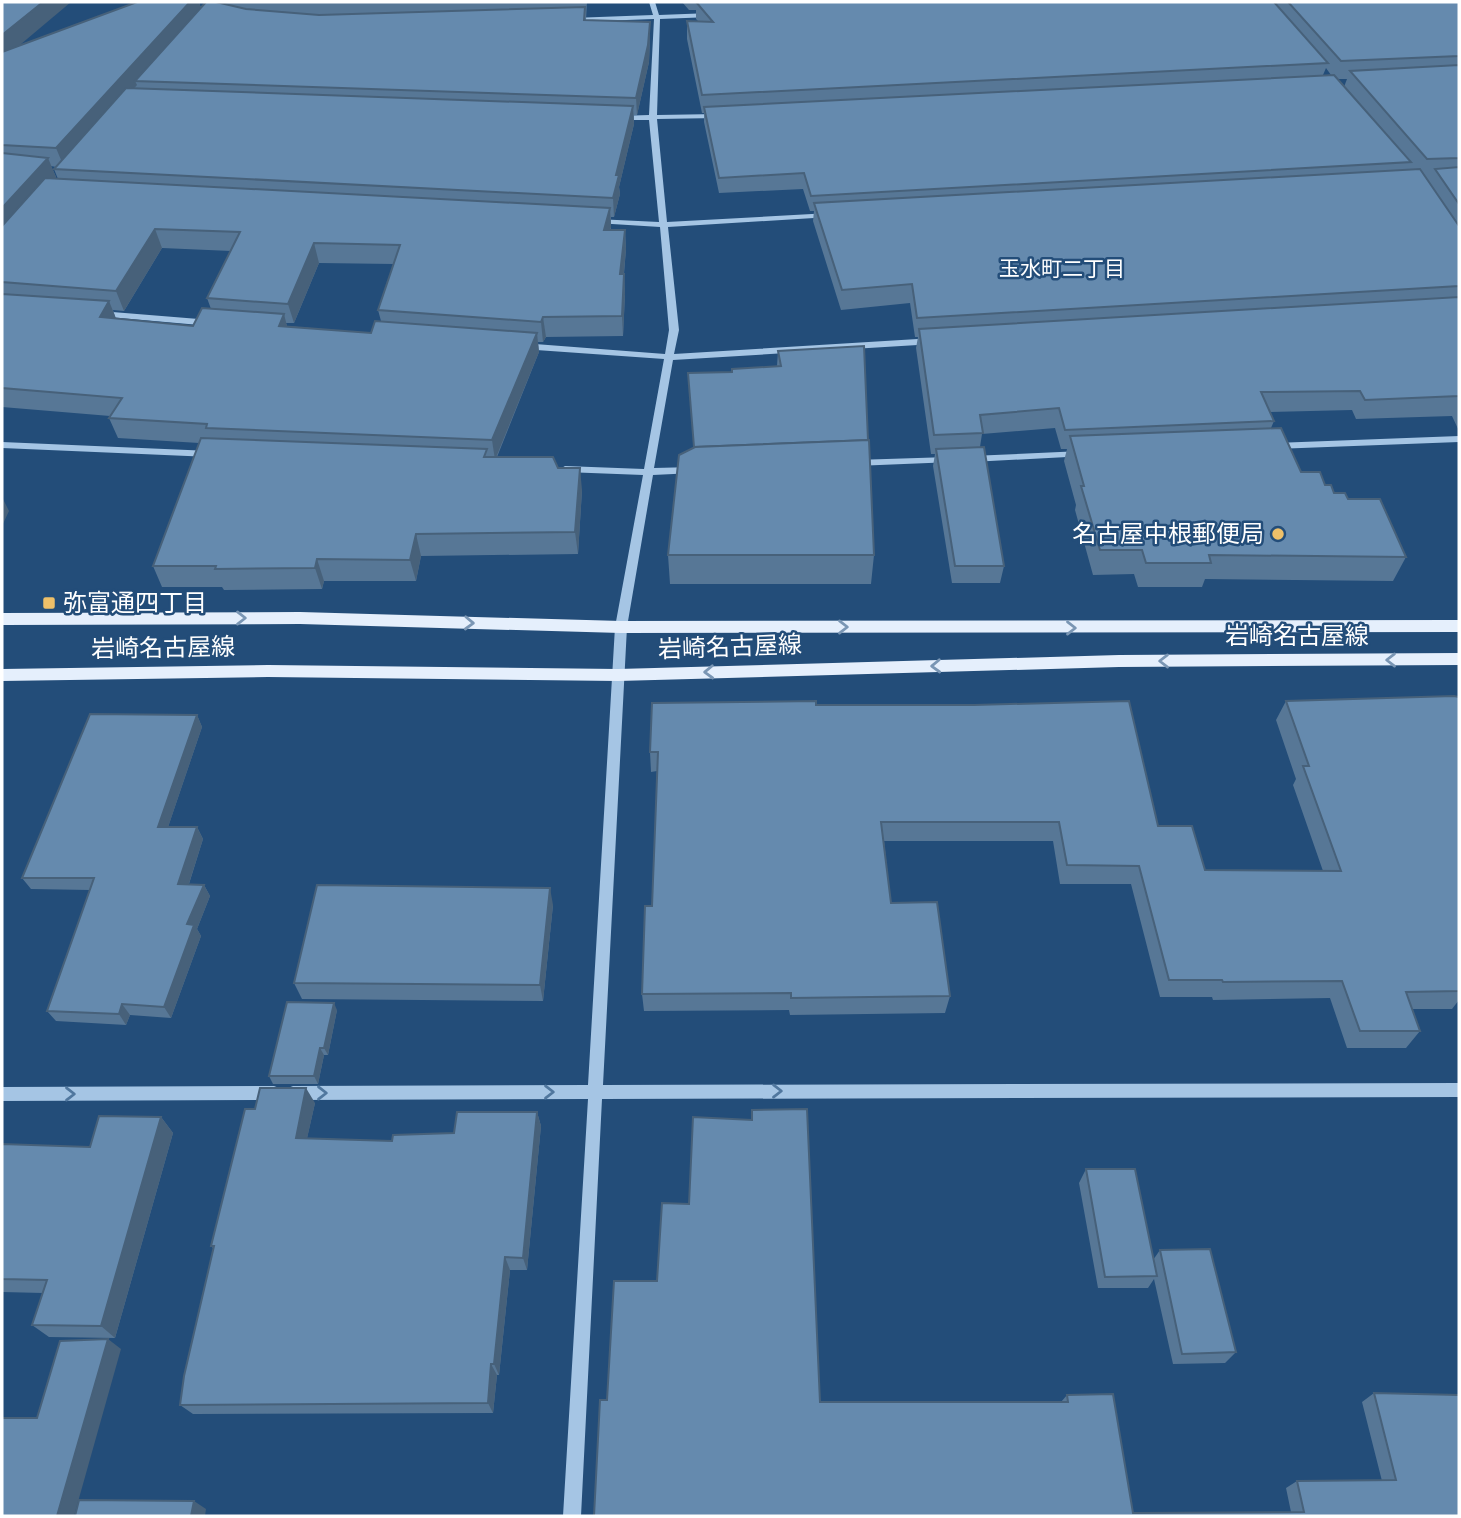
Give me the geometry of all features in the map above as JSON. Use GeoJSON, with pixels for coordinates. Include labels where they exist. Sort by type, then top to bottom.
{"type":"FeatureCollection","features":[{"type":"Feature","properties":{"kind":"main road","name":"岩崎名古屋線"},"geometry":{"type":"LineString","coordinates":[[2,619],[300,618],[621,627],[1459,626]]}},
{"type":"Feature","properties":{"kind":"main road","name":"岩崎名古屋線"},"geometry":{"type":"LineString","coordinates":[[2,675],[268,671],[618,675],[1119,661],[1459,659]]}},
{"type":"Feature","properties":{"kind":"street"},"geometry":{"type":"LineString","coordinates":[[572,1516],[621,627],[674,330],[653,120],[657,18],[652,2]]}},
{"type":"Feature","properties":{"kind":"street"},"geometry":{"type":"LineString","coordinates":[[560,20],[724,14]]}},
{"type":"Feature","properties":{"kind":"street"},"geometry":{"type":"LineString","coordinates":[[612,118],[653,120],[723,116]]}},
{"type":"Feature","properties":{"kind":"street"},"geometry":{"type":"LineString","coordinates":[[580,220],[663,225],[845,214]]}},
{"type":"Feature","properties":{"kind":"street"},"geometry":{"type":"LineString","coordinates":[[85,313],[224,324]]}},
{"type":"Feature","properties":{"kind":"street"},"geometry":{"type":"LineString","coordinates":[[516,346],[669,357],[946,341]]}},
{"type":"Feature","properties":{"kind":"street"},"geometry":{"type":"LineString","coordinates":[[1265,447],[1459,439]]}},
{"type":"Feature","properties":{"kind":"street"},"geometry":{"type":"LineString","coordinates":[[2,445],[222,454]]}},
{"type":"Feature","properties":{"kind":"street"},"geometry":{"type":"LineString","coordinates":[[848,464],[1098,454]]}},
{"type":"Feature","properties":{"kind":"street"},"geometry":{"type":"LineString","coordinates":[[552,468],[648,472],[709,470]]}},
{"type":"Feature","properties":{"kind":"street"},"geometry":{"type":"LineString","coordinates":[[2,1094],[1459,1090]]}},
{"type":"Feature","properties":{"kind":"building"},"geometry":{"type":"Polygon","coordinates":[[[2,2],[43,2],[2,35],[2,2]]]}},
{"type":"Feature","properties":{"kind":"building"},"geometry":{"type":"Polygon","coordinates":[[[137,2],[190,2],[56,148],[2,145],[2,52],[137,2]]]}},
{"type":"Feature","properties":{"kind":"building"},"geometry":{"type":"Polygon","coordinates":[[[206,2],[246,9],[319,15],[585,7],[584,20],[650,22],[648,45],[636,98],[135,81],[206,2]]]}},
{"type":"Feature","properties":{"kind":"building"},"geometry":{"type":"Polygon","coordinates":[[[696,2],[1274,2],[1328,63],[702,95],[687,21],[713,22],[696,2]]]}},
{"type":"Feature","properties":{"kind":"building"},"geometry":{"type":"Polygon","coordinates":[[[1288,2],[1459,2],[1459,56],[1341,61],[1288,2]]]}},
{"type":"Feature","properties":{"kind":"building"},"geometry":{"type":"Polygon","coordinates":[[[1459,65],[1459,158],[1427,159],[1350,71],[1459,65]]]}},
{"type":"Feature","properties":{"kind":"building"},"geometry":{"type":"Polygon","coordinates":[[[1334,75],[1411,162],[811,196],[804,173],[719,178],[704,107],[1334,75]]]}},
{"type":"Feature","properties":{"kind":"building"},"geometry":{"type":"Polygon","coordinates":[[[126,88],[633,106],[613,198],[54,169],[126,88]]]}},
{"type":"Feature","properties":{"kind":"building"},"geometry":{"type":"Polygon","coordinates":[[[2,153],[48,158],[2,208],[2,153]]]}},
{"type":"Feature","properties":{"kind":"building"},"geometry":{"type":"Polygon","coordinates":[[[1459,167],[1459,204],[1435,169],[1459,167]]]}},
{"type":"Feature","properties":{"kind":"building"},"geometry":{"type":"Polygon","coordinates":[[[1420,169],[1459,226],[1459,286],[917,318],[912,284],[842,290],[814,203],[1420,169]]]}},
{"type":"Feature","properties":{"kind":"building"},"geometry":{"type":"Polygon","coordinates":[[[45,178],[610,208],[604,230],[625,230],[620,274],[624,274],[622,316],[543,317],[541,322],[378,310],[400,245],[314,243],[288,304],[207,298],[240,232],[155,229],[116,291],[2,282],[2,226],[45,178]]]}},
{"type":"Feature","properties":{"kind":"building"},"geometry":{"type":"Polygon","coordinates":[[[2,294],[109,301],[100,317],[193,326],[202,308],[284,314],[279,326],[371,333],[375,321],[537,333],[492,440],[206,428],[207,424],[109,418],[122,398],[2,388],[2,294]]]}},
{"type":"Feature","properties":{"kind":"building"},"geometry":{"type":"Polygon","coordinates":[[[1459,297],[1459,396],[1365,400],[1360,391],[1261,392],[1274,421],[1065,430],[1059,408],[980,415],[983,433],[934,435],[919,329],[1459,297]]]}},
{"type":"Feature","properties":{"kind":"building"},"geometry":{"type":"Polygon","coordinates":[[[864,346],[868,440],[694,447],[688,373],[732,372],[732,369],[781,366],[778,351],[864,346]]]}},
{"type":"Feature","properties":{"kind":"building"},"geometry":{"type":"Polygon","coordinates":[[[1281,428],[1301,472],[1320,472],[1325,485],[1331,485],[1334,493],[1345,493],[1348,499],[1380,499],[1406,557],[1209,555],[1211,563],[1146,563],[1142,550],[1100,550],[1070,436],[1281,428]]]}},
{"type":"Feature","properties":{"kind":"building"},"geometry":{"type":"Polygon","coordinates":[[[201,438],[487,449],[484,457],[553,457],[558,468],[580,468],[575,532],[416,534],[410,560],[317,559],[315,568],[215,569],[216,566],[153,566],[201,438]]]}},
{"type":"Feature","properties":{"kind":"building"},"geometry":{"type":"Polygon","coordinates":[[[869,440],[874,555],[668,555],[679,455],[695,447],[869,440]]]}},
{"type":"Feature","properties":{"kind":"building"},"geometry":{"type":"Polygon","coordinates":[[[984,447],[1004,566],[955,566],[936,449],[984,447]]]}},
{"type":"Feature","properties":{"kind":"building"},"geometry":{"type":"Polygon","coordinates":[[[1459,697],[1459,991],[1406,992],[1420,1031],[1360,1031],[1342,981],[1169,980],[1139,866],[1067,865],[1059,822],[881,822],[891,903],[937,902],[950,996],[791,998],[791,993],[642,994],[645,906],[652,906],[658,752],[650,752],[652,703],[816,701],[816,705],[974,705],[1129,701],[1158,826],[1192,826],[1205,870],[1341,871],[1303,766],[1309,766],[1286,701],[1459,697]]]}},
{"type":"Feature","properties":{"kind":"building"},"geometry":{"type":"Polygon","coordinates":[[[90,714],[197,715],[158,827],[197,827],[178,884],[204,885],[187,924],[194,925],[164,1007],[122,1004],[119,1014],[47,1011],[94,878],[22,878],[90,714]]]}},
{"type":"Feature","properties":{"kind":"building"},"geometry":{"type":"Polygon","coordinates":[[[317,885],[550,888],[540,985],[294,983],[317,885]]]}},
{"type":"Feature","properties":{"kind":"building"},"geometry":{"type":"Polygon","coordinates":[[[287,1002],[334,1003],[324,1048],[320,1048],[314,1076],[269,1076],[287,1002]]]}},
{"type":"Feature","properties":{"kind":"building"},"geometry":{"type":"Polygon","coordinates":[[[260,1088],[306,1088],[296,1138],[392,1141],[393,1135],[454,1133],[457,1112],[537,1112],[523,1258],[505,1257],[488,1403],[180,1405],[184,1376],[214,1246],[211,1246],[245,1109],[255,1109],[260,1088]]]}},
{"type":"Feature","properties":{"kind":"building"},"geometry":{"type":"Polygon","coordinates":[[[807,1109],[820,1402],[1068,1402],[1067,1395],[1113,1394],[1133,1513],[1304,1512],[1297,1481],[1396,1480],[1374,1393],[1459,1395],[1459,1516],[594,1516],[600,1400],[607,1400],[614,1281],[657,1281],[662,1203],[689,1204],[693,1117],[752,1120],[752,1110],[807,1109]]]}},
{"type":"Feature","properties":{"kind":"building"},"geometry":{"type":"Polygon","coordinates":[[[99,1116],[161,1117],[101,1326],[32,1325],[47,1280],[2,1279],[2,1144],[90,1147],[99,1116]]]}},
{"type":"Feature","properties":{"kind":"building"},"geometry":{"type":"Polygon","coordinates":[[[1086,1169],[1135,1169],[1157,1276],[1105,1277],[1086,1169]]]}},
{"type":"Feature","properties":{"kind":"building"},"geometry":{"type":"Polygon","coordinates":[[[1210,1249],[1236,1352],[1182,1354],[1160,1250],[1210,1249]]]}},
{"type":"Feature","properties":{"kind":"building"},"geometry":{"type":"Polygon","coordinates":[[[108,1339],[57,1516],[2,1516],[2,1418],[37,1418],[60,1341],[108,1339]]]}},
{"type":"Feature","properties":{"kind":"building"},"geometry":{"type":"Polygon","coordinates":[[[79,1500],[194,1501],[191,1516],[75,1516],[79,1500]]]}},
{"type":"Feature","properties":{"kind":"place","name":"名古屋中根郵便局"},"geometry":{"type":"Point","coordinates":[1278,534]}},
{"type":"Feature","properties":{"kind":"place","name":"弥富通四丁目"},"geometry":{"type":"Point","coordinates":[49,603]}},
{"type":"Feature","properties":{"kind":"district","name":"玉水町二丁目"},"geometry":{"type":"Point","coordinates":[1062,269]}}]}
